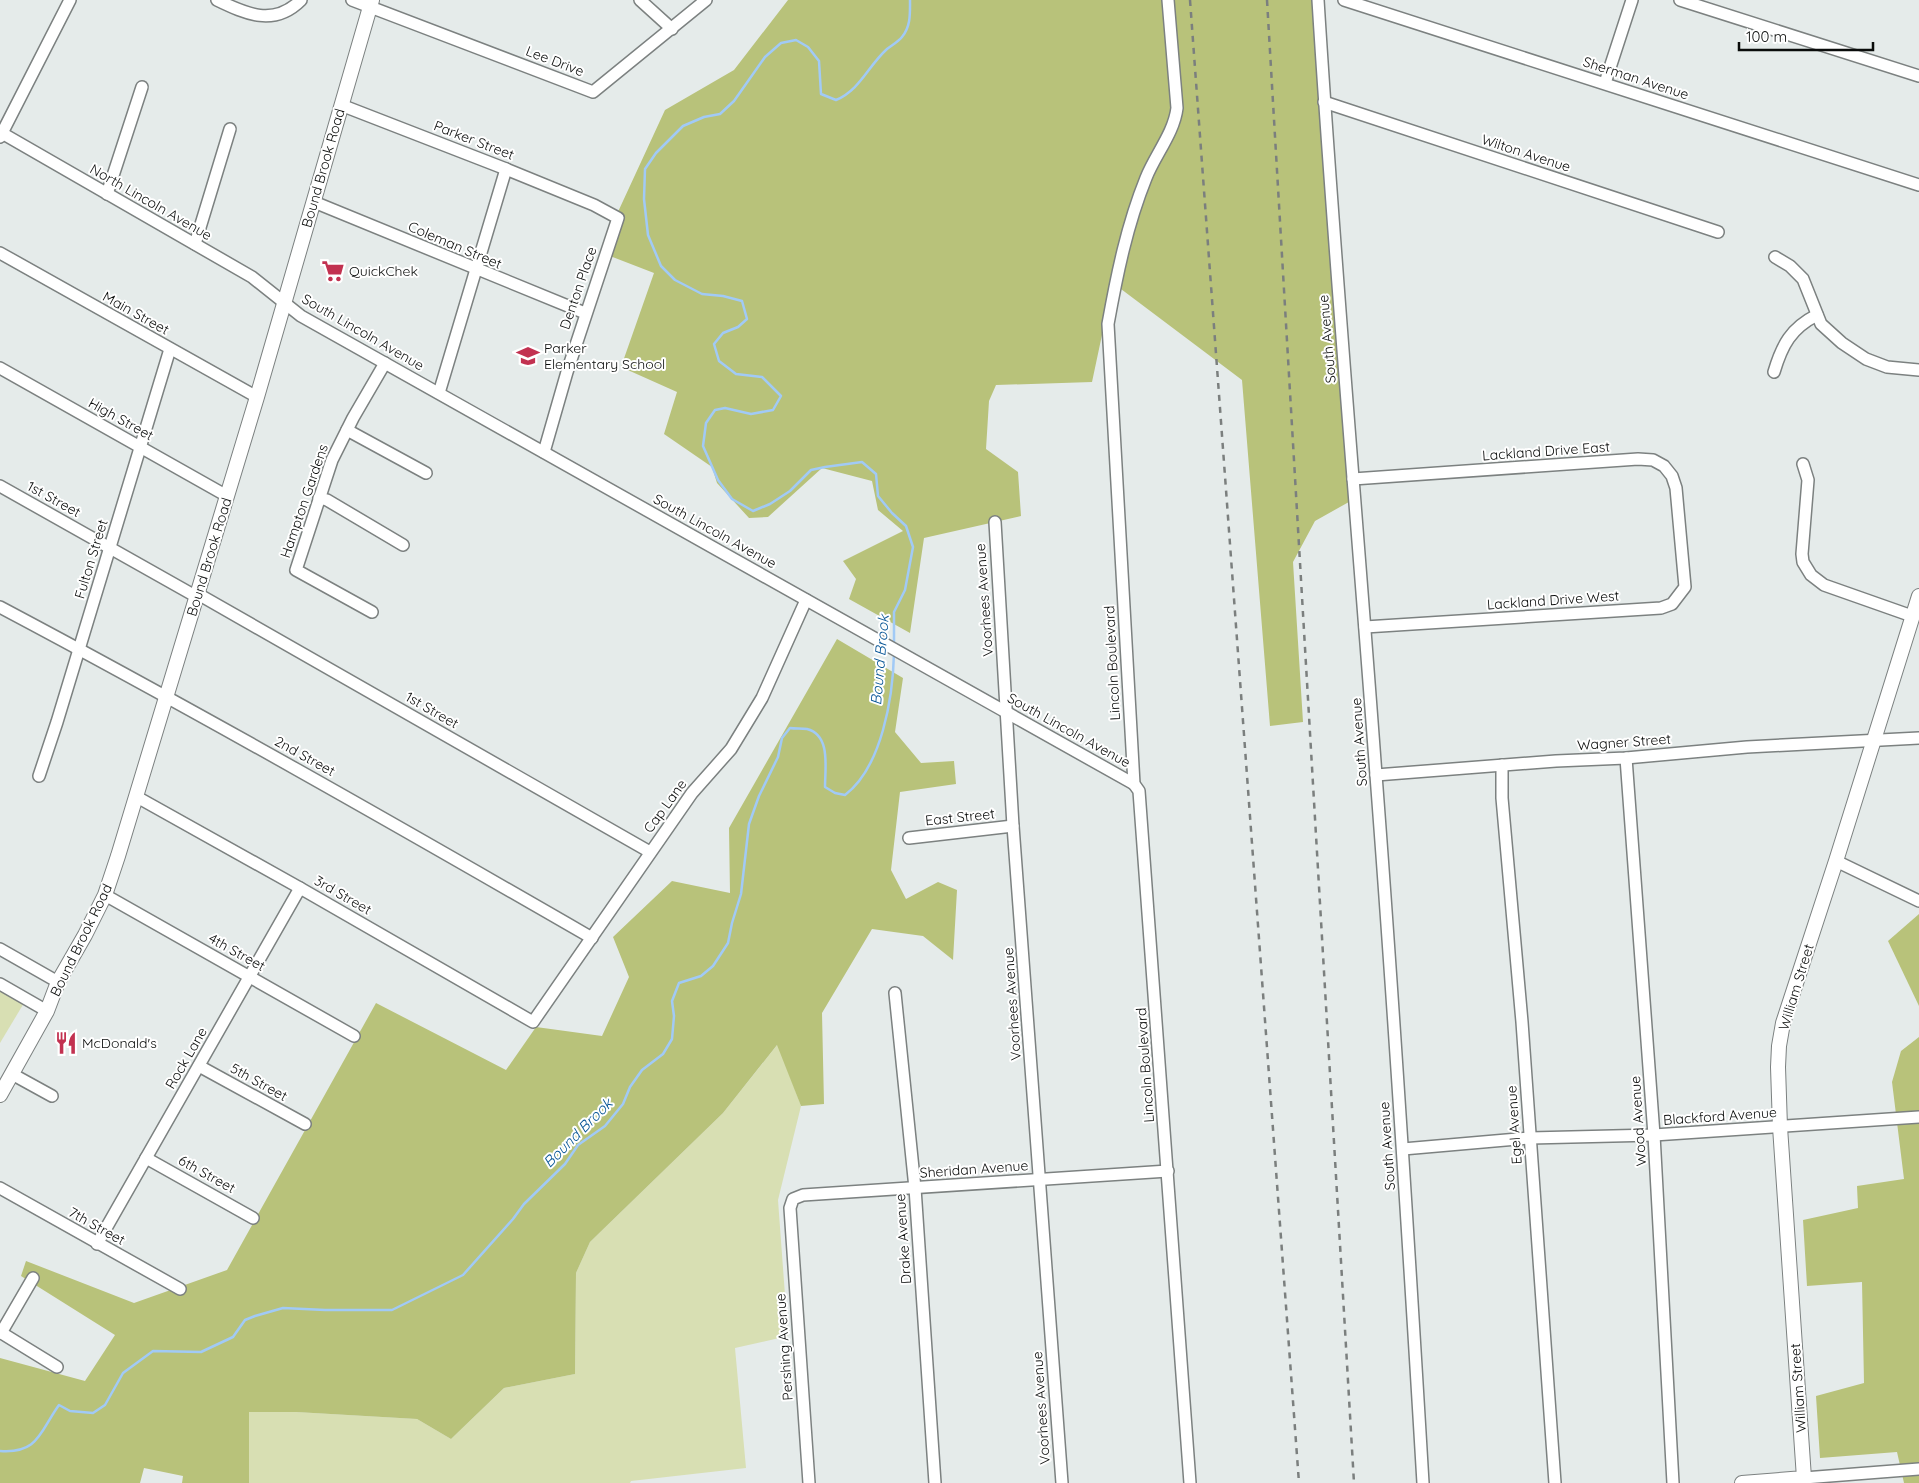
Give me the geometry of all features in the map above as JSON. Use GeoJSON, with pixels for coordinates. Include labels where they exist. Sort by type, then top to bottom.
{"type":"FeatureCollection","features":[{"type":"Feature","properties":{"kind":"main road","name":"Bound Brook Road"},"geometry":{"type":"LineString","coordinates":[[0,1095],[47,1011],[58,982],[85,936],[104,894],[137,797],[198,595],[372,3]]}},
{"type":"Feature","properties":{"kind":"main road","name":"William Street"},"geometry":{"type":"LineString","coordinates":[[1805,1480],[1780,1126],[1779,1046],[1783,1023],[1919,596]]}},
{"type":"Feature","properties":{"kind":"main road"},"geometry":{"type":"LineString","coordinates":[[1742,1483],[1805,1480]]}},
{"type":"Feature","properties":{"kind":"street"},"geometry":{"type":"LineString","coordinates":[[1,134],[70,0]]}},
{"type":"Feature","properties":{"kind":"street"},"geometry":{"type":"LineString","coordinates":[[217,0],[255,16],[267,17],[295,6],[301,0]]}},
{"type":"Feature","properties":{"kind":"street"},"geometry":{"type":"LineString","coordinates":[[352,0],[372,3]]}},
{"type":"Feature","properties":{"kind":"street"},"geometry":{"type":"LineString","coordinates":[[640,0],[672,29]]}},
{"type":"Feature","properties":{"kind":"street","name":"Lee Drive"},"geometry":{"type":"LineString","coordinates":[[372,3],[593,92],[706,0]]}},
{"type":"Feature","properties":{"kind":"street","name":"Lincoln Boulevard"},"geometry":{"type":"LineString","coordinates":[[1168,0],[1177,108],[1175,119],[1147,177],[1130,221],[1117,272],[1108,324],[1134,784],[1139,791],[1190,1483]]}},
{"type":"Feature","properties":{"kind":"street","name":"South Avenue"},"geometry":{"type":"LineString","coordinates":[[1318,0],[1324,102],[1403,1148],[1423,1483]]}},
{"type":"Feature","properties":{"kind":"street","name":"Sherman Avenue"},"geometry":{"type":"LineString","coordinates":[[1344,0],[1919,186]]}},
{"type":"Feature","properties":{"kind":"street"},"geometry":{"type":"LineString","coordinates":[[1605,84],[1632,0]]}},
{"type":"Feature","properties":{"kind":"street"},"geometry":{"type":"LineString","coordinates":[[1680,0],[1919,76]]}},
{"type":"Feature","properties":{"kind":"street"},"geometry":{"type":"LineString","coordinates":[[107,194],[142,87]]}},
{"type":"Feature","properties":{"kind":"street","name":"Wilton Avenue"},"geometry":{"type":"LineString","coordinates":[[1324,102],[1718,232]]}},
{"type":"Feature","properties":{"kind":"street","name":"Parker Street"},"geometry":{"type":"LineString","coordinates":[[341,104],[506,168],[594,205]]}},
{"type":"Feature","properties":{"kind":"street"},"geometry":{"type":"LineString","coordinates":[[195,244],[230,129]]}},
{"type":"Feature","properties":{"kind":"street","name":"North Lincoln Avenue"},"geometry":{"type":"LineString","coordinates":[[1,134],[252,277],[284,302]]}},
{"type":"Feature","properties":{"kind":"street"},"geometry":{"type":"LineString","coordinates":[[440,393],[506,168]]}},
{"type":"Feature","properties":{"kind":"street","name":"Coleman Street"},"geometry":{"type":"LineString","coordinates":[[314,202],[476,270],[585,313]]}},
{"type":"Feature","properties":{"kind":"street","name":"Denton Place"},"geometry":{"type":"LineString","coordinates":[[544,452],[585,313],[618,218],[594,205]]}},
{"type":"Feature","properties":{"kind":"street","name":"Main Street"},"geometry":{"type":"LineString","coordinates":[[0,253],[257,397]]}},
{"type":"Feature","properties":{"kind":"street"},"geometry":{"type":"LineString","coordinates":[[1776,257],[1790,266],[1802,279],[1821,324],[1842,343],[1866,359],[1887,367],[1919,370]]}},
{"type":"Feature","properties":{"kind":"street","name":"South Lincoln Avenue"},"geometry":{"type":"LineString","coordinates":[[284,302],[301,316],[1134,784]]}},
{"type":"Feature","properties":{"kind":"street"},"geometry":{"type":"LineString","coordinates":[[1774,372],[1781,351],[1790,336],[1804,322],[1818,315]]}},
{"type":"Feature","properties":{"kind":"street","name":"Fulton Street"},"geometry":{"type":"LineString","coordinates":[[39,776],[80,649],[170,349]]}},
{"type":"Feature","properties":{"kind":"street","name":"Hampton Gardens"},"geometry":{"type":"LineString","coordinates":[[372,612],[296,570],[332,460],[385,362]]}},
{"type":"Feature","properties":{"kind":"street","name":"High Street"},"geometry":{"type":"LineString","coordinates":[[0,368],[227,496]]}},
{"type":"Feature","properties":{"kind":"street"},"geometry":{"type":"LineString","coordinates":[[347,430],[426,474]]}},
{"type":"Feature","properties":{"kind":"street","name":"Lackland Drive East"},"geometry":{"type":"LineString","coordinates":[[1353,479],[1638,459],[1653,460],[1664,466],[1672,476],[1676,488],[1682,538]]}},
{"type":"Feature","properties":{"kind":"street"},"geometry":{"type":"LineString","coordinates":[[1803,464],[1808,480],[1802,554],[1811,575],[1824,585],[1912,616]]}},
{"type":"Feature","properties":{"kind":"street","name":"1st Street"},"geometry":{"type":"LineString","coordinates":[[0,486],[198,595],[650,852]]}},
{"type":"Feature","properties":{"kind":"street"},"geometry":{"type":"LineString","coordinates":[[319,498],[327,500],[403,545]]}},
{"type":"Feature","properties":{"kind":"street","name":"Voorhees Avenue"},"geometry":{"type":"LineString","coordinates":[[995,522],[1013,826],[1062,1483]]}},
{"type":"Feature","properties":{"kind":"street","name":"Lackland Drive West"},"geometry":{"type":"LineString","coordinates":[[1365,627],[1661,608],[1672,604],[1685,587],[1682,538]]}},
{"type":"Feature","properties":{"kind":"street","name":"Cap Lane"},"geometry":{"type":"LineString","coordinates":[[533,1022],[692,793],[731,749],[762,698],[806,600]]}},
{"type":"Feature","properties":{"kind":"street","name":"2nd Street"},"geometry":{"type":"LineString","coordinates":[[0,607],[80,649],[359,804],[592,938]]}},
{"type":"Feature","properties":{"kind":"street","name":"Wagner Street"},"geometry":{"type":"LineString","coordinates":[[1376,775],[1626,758],[1747,747],[1919,738]]}},
{"type":"Feature","properties":{"kind":"street","name":"Wood Avenue"},"geometry":{"type":"LineString","coordinates":[[1626,758],[1654,1135],[1673,1483]]}},
{"type":"Feature","properties":{"kind":"street","name":"Egel Avenue"},"geometry":{"type":"LineString","coordinates":[[1502,765],[1502,798],[1522,1022],[1555,1483]]}},
{"type":"Feature","properties":{"kind":"street","name":"3rd Street"},"geometry":{"type":"LineString","coordinates":[[137,797],[533,1022]]}},
{"type":"Feature","properties":{"kind":"street","name":"East Street"},"geometry":{"type":"LineString","coordinates":[[909,838],[1013,826]]}},
{"type":"Feature","properties":{"kind":"street"},"geometry":{"type":"LineString","coordinates":[[1836,861],[1919,901]]}},
{"type":"Feature","properties":{"kind":"street","name":"Rock Lane"},"geometry":{"type":"LineString","coordinates":[[97,1244],[300,888]]}},
{"type":"Feature","properties":{"kind":"street","name":"4th Street"},"geometry":{"type":"LineString","coordinates":[[104,894],[354,1036]]}},
{"type":"Feature","properties":{"kind":"street"},"geometry":{"type":"LineString","coordinates":[[0,949],[58,982]]}},
{"type":"Feature","properties":{"kind":"street"},"geometry":{"type":"LineString","coordinates":[[0,984],[47,1011]]}},
{"type":"Feature","properties":{"kind":"street","name":"Drake Avenue"},"geometry":{"type":"LineString","coordinates":[[895,993],[915,1188],[936,1483]]}},
{"type":"Feature","properties":{"kind":"street","name":"5th Street"},"geometry":{"type":"LineString","coordinates":[[199,1066],[305,1124]]}},
{"type":"Feature","properties":{"kind":"street"},"geometry":{"type":"LineString","coordinates":[[12,1074],[52,1096]]}},
{"type":"Feature","properties":{"kind":"street","name":"Blackford Avenue"},"geometry":{"type":"LineString","coordinates":[[1403,1148],[1530,1138],[1654,1135],[1919,1117]]}},
{"type":"Feature","properties":{"kind":"street","name":"6th Street"},"geometry":{"type":"LineString","coordinates":[[146,1158],[254,1218]]}},
{"type":"Feature","properties":{"kind":"street","name":"Sheridan Avenue"},"geometry":{"type":"LineString","coordinates":[[790,1208],[793,1199],[803,1195],[1168,1170]]}},
{"type":"Feature","properties":{"kind":"street","name":"7th Street"},"geometry":{"type":"LineString","coordinates":[[0,1188],[180,1289]]}},
{"type":"Feature","properties":{"kind":"street","name":"Pershing Avenue"},"geometry":{"type":"LineString","coordinates":[[790,1208],[809,1483]]}},
{"type":"Feature","properties":{"kind":"street"},"geometry":{"type":"LineString","coordinates":[[33,1278],[0,1333],[57,1368]]}},
{"type":"Feature","properties":{"kind":"street"},"geometry":{"type":"LineString","coordinates":[[1805,1480],[1919,1469]]}},
{"type":"Feature","properties":{"kind":"green space"},"geometry":{"type":"Polygon","coordinates":[[[788,0],[1320,0],[1356,498],[1315,521],[1293,562],[1303,722],[1270,726],[1242,380],[1113,283],[1092,382],[996,385],[989,401],[986,449],[1018,472],[1021,516],[924,538],[910,633],[849,599],[856,579],[843,561],[903,531],[878,510],[872,481],[822,468],[768,517],[749,518],[717,483],[712,467],[664,434],[677,392],[621,367],[654,273],[610,256],[611,227],[665,110],[734,70],[788,0]]]}},
{"type":"Feature","properties":{"kind":"green space"},"geometry":{"type":"Polygon","coordinates":[[[837,639],[903,678],[895,732],[921,763],[954,761],[956,784],[900,792],[891,870],[906,899],[938,882],[957,890],[953,960],[923,936],[872,929],[822,1013],[824,1104],[801,1106],[777,1045],[723,1113],[590,1242],[576,1273],[575,1374],[504,1388],[451,1439],[417,1419],[296,1412],[249,1412],[249,1483],[182,1483],[183,1476],[144,1468],[140,1483],[0,1483],[0,1358],[85,1381],[115,1335],[21,1276],[26,1261],[134,1303],[227,1270],[376,1003],[506,1070],[536,1027],[602,1036],[629,977],[613,937],[672,881],[730,893],[729,828],[837,639]]]}},
{"type":"Feature","properties":{"kind":"green space"},"geometry":{"type":"Polygon","coordinates":[[[1919,914],[1919,1006],[1888,941],[1919,914]]]}},
{"type":"Feature","properties":{"kind":"green space"},"geometry":{"type":"Polygon","coordinates":[[[0,990],[24,1003],[0,1043],[0,990]]]}},
{"type":"Feature","properties":{"kind":"green space"},"geometry":{"type":"Polygon","coordinates":[[[1919,1037],[1919,1483],[1904,1483],[1897,1452],[1820,1458],[1816,1396],[1864,1383],[1862,1282],[1807,1286],[1803,1220],[1858,1208],[1857,1186],[1904,1179],[1892,1082],[1901,1051],[1919,1037]]]}},
{"type":"Feature","properties":{"kind":"green space"},"geometry":{"type":"Polygon","coordinates":[[[778,1044],[801,1106],[778,1200],[788,1336],[735,1348],[746,1468],[631,1481],[630,1483],[249,1483],[248,1412],[296,1412],[417,1419],[451,1439],[504,1388],[575,1374],[576,1273],[590,1242],[723,1113],[778,1044]]]}},
{"type":"Feature","properties":{"kind":"waterway","name":"Bound Brook"},"geometry":{"type":"LineString","coordinates":[[894,645],[894,612],[905,590],[913,547],[906,526],[878,496],[876,474],[862,462],[811,470],[790,491],[770,504],[753,511],[732,499],[718,480],[703,446],[706,423],[715,410],[725,408],[751,414],[773,410],[781,396],[762,377],[736,374],[719,361],[714,344],[723,333],[738,327],[747,319],[742,301],[723,296],[702,294],[675,280],[661,266],[648,235],[644,199],[645,169],[656,153],[683,126],[704,117],[720,114],[734,101],[765,57],[781,43],[796,40],[808,47],[819,61],[821,94],[836,100],[858,84],[880,56],[905,33],[910,15],[910,0]]}},
{"type":"Feature","properties":{"kind":"waterway","name":"Bound Brook"},"geometry":{"type":"LineString","coordinates":[[0,1451],[13,1451],[31,1445],[42,1432],[59,1405],[70,1411],[93,1413],[105,1405],[123,1373],[153,1351],[201,1352],[233,1337],[245,1320],[283,1308],[392,1310],[463,1275],[524,1204],[565,1164],[578,1145],[605,1126],[623,1104],[630,1087],[642,1070],[663,1054],[672,1039],[674,1016],[672,1001],[679,983],[701,976],[713,966],[728,943],[741,894],[749,824],[759,796],[778,757],[782,738],[790,728],[807,729],[815,732],[820,738],[826,762],[825,787],[835,793],[845,795],[858,783],[868,767],[883,730],[891,690],[894,653]]}},
{"type":"Feature","properties":{"kind":"railway"},"geometry":{"type":"LineString","coordinates":[[1190,0],[1299,1483]]}},
{"type":"Feature","properties":{"kind":"railway"},"geometry":{"type":"LineString","coordinates":[[1267,0],[1354,1483]]}},
{"type":"Feature","properties":{"kind":"place","name":"QuickChek"},"geometry":{"type":"Point","coordinates":[333,271]}},
{"type":"Feature","properties":{"kind":"place","name":"Parker Elementary School"},"geometry":{"type":"Point","coordinates":[528,356]}},
{"type":"Feature","properties":{"kind":"place","name":"McDonald's"},"geometry":{"type":"Point","coordinates":[66,1043]}}]}
